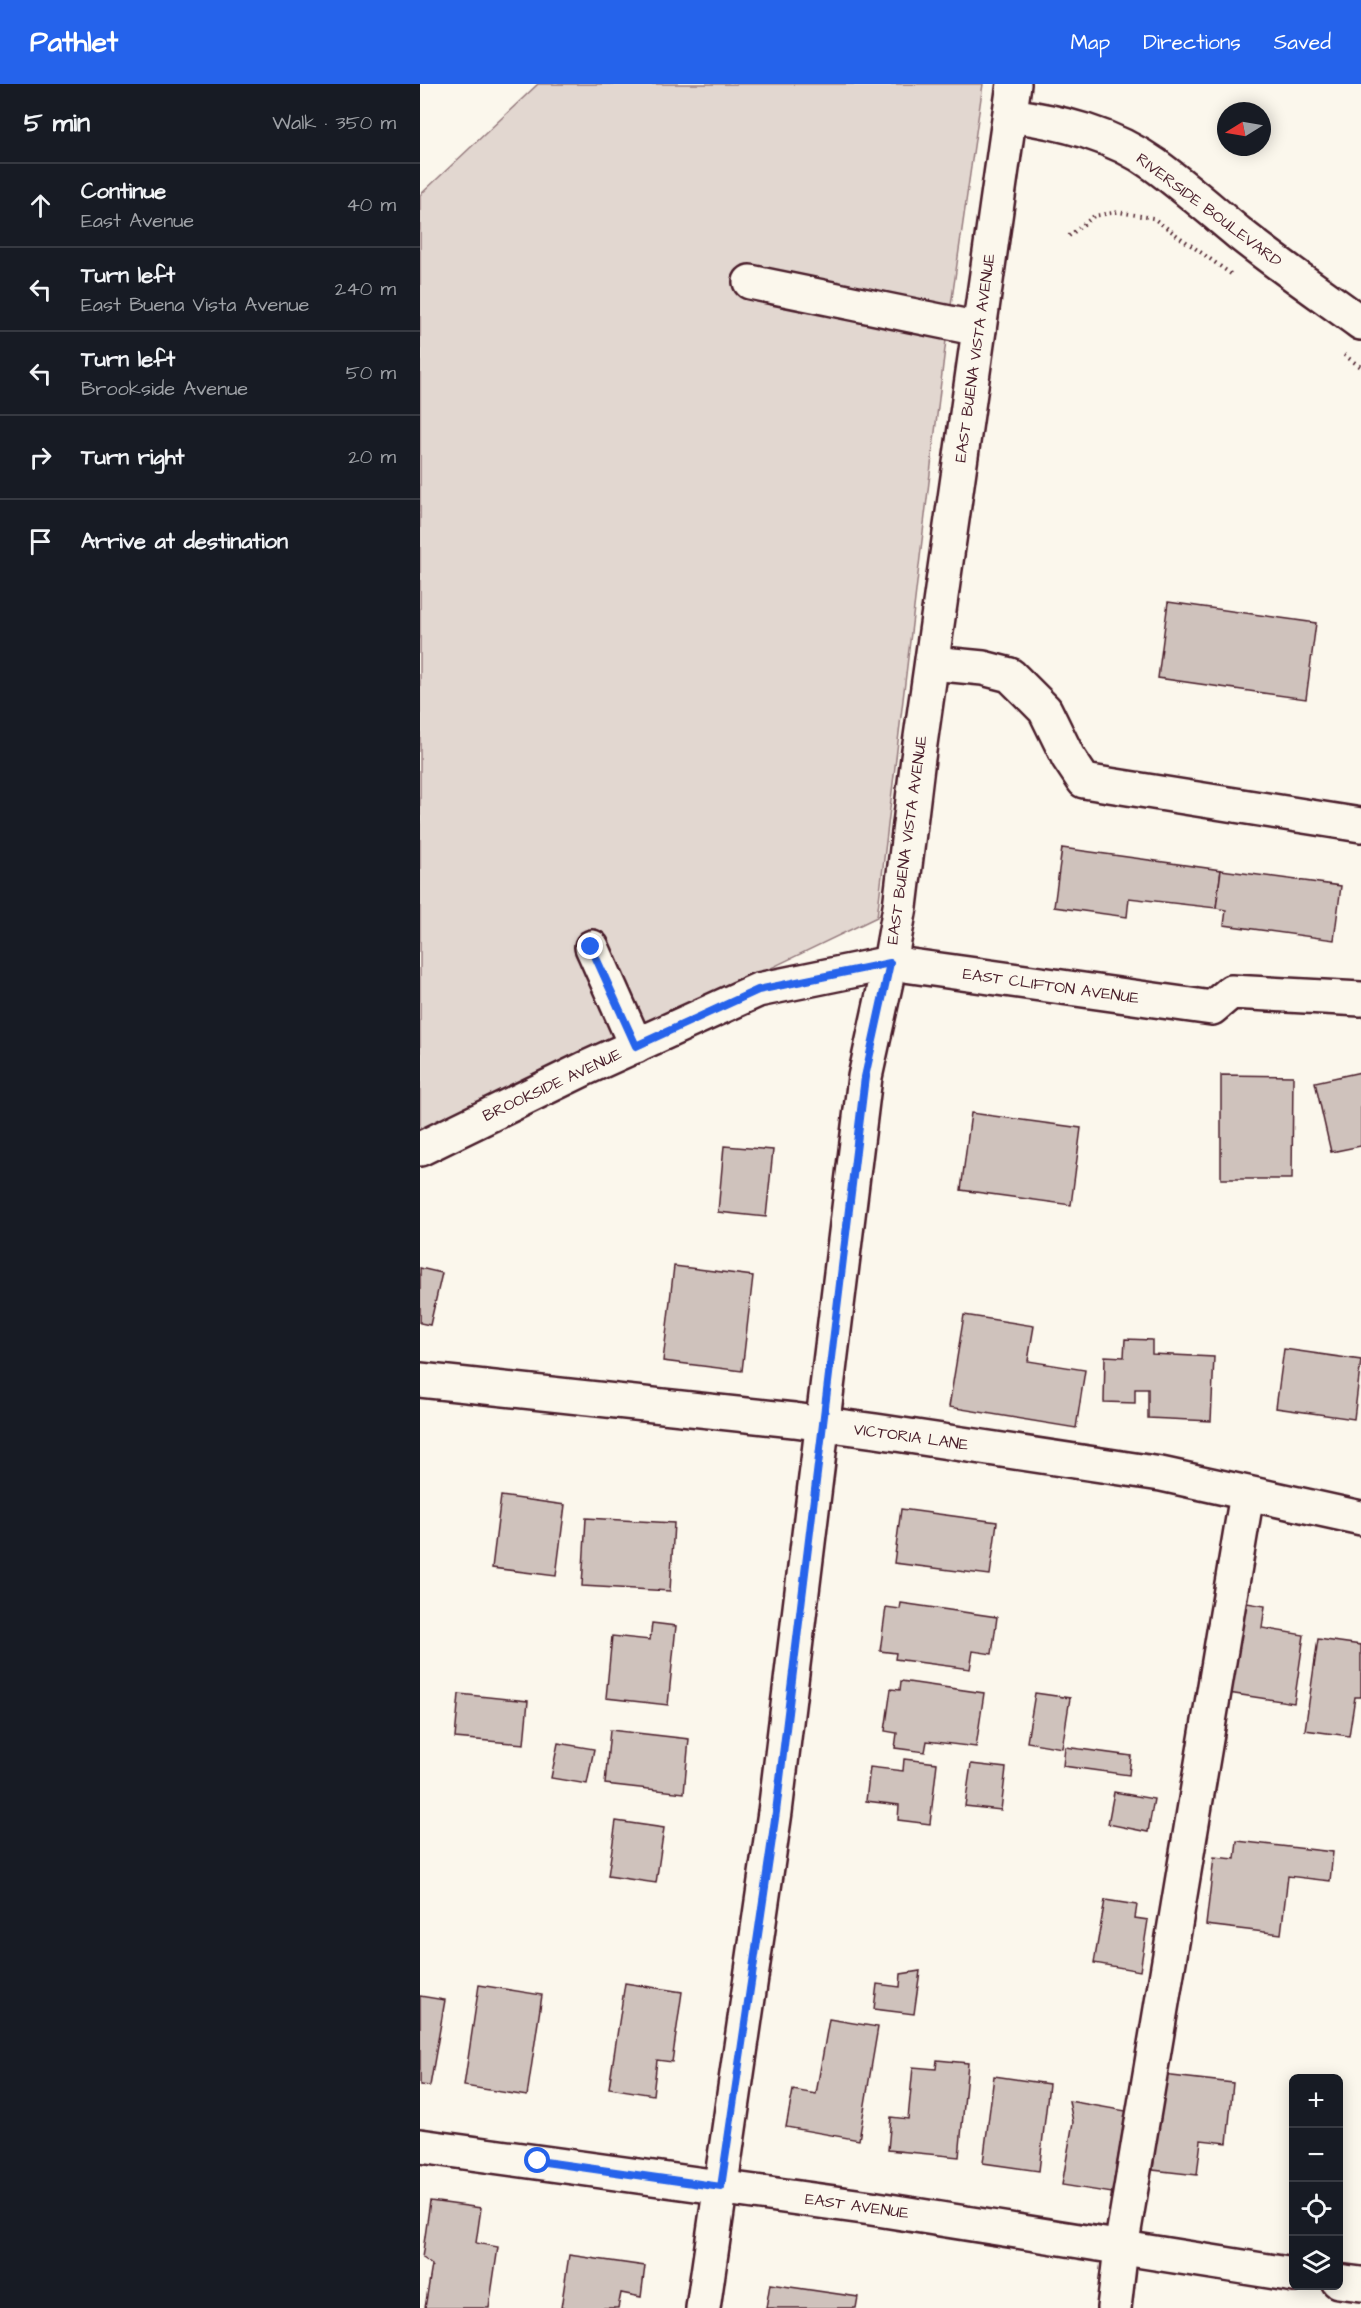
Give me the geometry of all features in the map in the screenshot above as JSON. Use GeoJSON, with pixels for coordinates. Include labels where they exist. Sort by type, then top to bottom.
{"type":"FeatureCollection","features":[{"type":"Feature","properties":{"kind":"street","name":"RIVERSIDE BOULEVARD"},"geometry":{"type":"LineString","coordinates":[[1012,100],[1047,120],[1084,130],[1120,145],[1154,164],[1242,235],[1361,323]]}},
{"type":"Feature","properties":{"kind":"street","name":"EAST BUENA VISTA AVENUE"},"geometry":{"type":"LineString","coordinates":[[703,2308],[776,1812],[865,1077],[900,907],[932,663],[1012,100]]}},
{"type":"Feature","properties":{"kind":"street"},"geometry":{"type":"LineString","coordinates":[[750,282],[979,329]]}},
{"type":"Feature","properties":{"kind":"street"},"geometry":{"type":"LineString","coordinates":[[932,663],[983,668],[1010,675],[1045,710],[1068,757],[1084,781],[1361,825]]}},
{"type":"Feature","properties":{"kind":"street"},"geometry":{"type":"LineString","coordinates":[[591,947],[636,1046]]}},
{"type":"Feature","properties":{"kind":"street","name":"EAST CLIFTON AVENUE"},"geometry":{"type":"LineString","coordinates":[[890,963],[1212,1008],[1232,992],[1361,999]]}},
{"type":"Feature","properties":{"kind":"street","name":"BROOKSIDE AVENUE"},"geometry":{"type":"LineString","coordinates":[[420,1149],[758,990],[890,963]]}},
{"type":"Feature","properties":{"kind":"street","name":"VICTORIA LANE"},"geometry":{"type":"LineString","coordinates":[[420,1380],[824,1424],[1161,1474],[1361,1518]]}},
{"type":"Feature","properties":{"kind":"street"},"geometry":{"type":"LineString","coordinates":[[1114,2308],[1121,2248],[1247,1494]]}},
{"type":"Feature","properties":{"kind":"street","name":"EAST AVENUE"},"geometry":{"type":"LineString","coordinates":[[420,2146],[871,2208],[1289,2274]]}},
{"type":"Feature","properties":{"kind":"street"},"geometry":{"type":"LineString","coordinates":[[1343,2282],[1361,2284]]}},
{"type":"Feature","properties":{"kind":"path"},"geometry":{"type":"LineString","coordinates":[[1069,236],[1094,216],[1118,212],[1153,218],[1238,279]]}},
{"type":"Feature","properties":{"kind":"path"},"geometry":{"type":"LineString","coordinates":[[1342,354],[1361,367]]}},
{"type":"Feature","properties":{"kind":"shaded area"},"geometry":{"type":"Polygon","coordinates":[[[538,84],[983,84],[946,340],[877,917],[420,1137],[420,195],[538,84]]]}},
{"type":"Feature","properties":{"kind":"building"},"geometry":{"type":"Polygon","coordinates":[[[1168,602],[1316,623],[1306,699],[1158,678],[1168,602]]]}},
{"type":"Feature","properties":{"kind":"building"},"geometry":{"type":"Polygon","coordinates":[[[1062,848],[1221,870],[1216,908],[1129,898],[1127,917],[1054,907],[1062,848]]]}},
{"type":"Feature","properties":{"kind":"building"},"geometry":{"type":"Polygon","coordinates":[[[1221,870],[1341,886],[1334,940],[1224,925],[1226,910],[1216,908],[1221,870]]]}},
{"type":"Feature","properties":{"kind":"building"},"geometry":{"type":"Polygon","coordinates":[[[1361,1072],[1361,1146],[1331,1152],[1315,1082],[1361,1072]]]}},
{"type":"Feature","properties":{"kind":"building"},"geometry":{"type":"Polygon","coordinates":[[[1221,1075],[1293,1076],[1292,1179],[1221,1179],[1221,1075]]]}},
{"type":"Feature","properties":{"kind":"building"},"geometry":{"type":"Polygon","coordinates":[[[971,1113],[1081,1128],[1071,1205],[961,1190],[971,1113]]]}},
{"type":"Feature","properties":{"kind":"building"},"geometry":{"type":"Polygon","coordinates":[[[724,1146],[773,1150],[766,1217],[718,1212],[724,1146]]]}},
{"type":"Feature","properties":{"kind":"building"},"geometry":{"type":"Polygon","coordinates":[[[674,1266],[753,1276],[742,1371],[663,1361],[674,1266]]]}},
{"type":"Feature","properties":{"kind":"building"},"geometry":{"type":"Polygon","coordinates":[[[420,1268],[442,1273],[430,1325],[420,1323],[420,1268]]]}},
{"type":"Feature","properties":{"kind":"building"},"geometry":{"type":"Polygon","coordinates":[[[964,1315],[1034,1326],[1028,1361],[1085,1370],[1076,1428],[949,1407],[964,1315]]]}},
{"type":"Feature","properties":{"kind":"building"},"geometry":{"type":"Polygon","coordinates":[[[1125,1339],[1152,1340],[1152,1354],[1214,1357],[1211,1421],[1148,1418],[1148,1389],[1135,1389],[1135,1403],[1104,1402],[1105,1356],[1124,1357],[1125,1339]]]}},
{"type":"Feature","properties":{"kind":"building"},"geometry":{"type":"Polygon","coordinates":[[[1284,1349],[1361,1360],[1354,1419],[1276,1408],[1284,1349]]]}},
{"type":"Feature","properties":{"kind":"building"},"geometry":{"type":"Polygon","coordinates":[[[501,1496],[565,1505],[556,1576],[492,1568],[501,1496]]]}},
{"type":"Feature","properties":{"kind":"building"},"geometry":{"type":"Polygon","coordinates":[[[901,1509],[997,1522],[990,1575],[894,1563],[901,1509]]]}},
{"type":"Feature","properties":{"kind":"building"},"geometry":{"type":"Polygon","coordinates":[[[586,1518],[674,1523],[670,1591],[582,1586],[586,1518]]]}},
{"type":"Feature","properties":{"kind":"building"},"geometry":{"type":"Polygon","coordinates":[[[1235,1601],[1265,1606],[1262,1628],[1304,1635],[1294,1703],[1222,1692],[1235,1601]]]}},
{"type":"Feature","properties":{"kind":"building"},"geometry":{"type":"Polygon","coordinates":[[[901,1603],[997,1617],[992,1654],[973,1651],[970,1669],[895,1659],[896,1653],[880,1651],[886,1607],[900,1609],[901,1603]]]}},
{"type":"Feature","properties":{"kind":"building"},"geometry":{"type":"Polygon","coordinates":[[[652,1623],[676,1626],[668,1705],[606,1698],[612,1636],[650,1640],[652,1623]]]}},
{"type":"Feature","properties":{"kind":"building"},"geometry":{"type":"Polygon","coordinates":[[[1318,1639],[1361,1645],[1361,1697],[1355,1697],[1349,1736],[1305,1730],[1318,1639]]]}},
{"type":"Feature","properties":{"kind":"building"},"geometry":{"type":"Polygon","coordinates":[[[901,1681],[984,1693],[976,1747],[927,1741],[925,1752],[895,1748],[897,1733],[885,1731],[891,1689],[900,1690],[901,1681]]]}},
{"type":"Feature","properties":{"kind":"building"},"geometry":{"type":"Polygon","coordinates":[[[1035,1693],[1070,1698],[1062,1748],[1027,1742],[1035,1693]]]}},
{"type":"Feature","properties":{"kind":"building"},"geometry":{"type":"Polygon","coordinates":[[[459,1694],[528,1701],[524,1744],[455,1738],[459,1694]]]}},
{"type":"Feature","properties":{"kind":"building"},"geometry":{"type":"Polygon","coordinates":[[[610,1730],[689,1739],[684,1793],[605,1784],[610,1730]]]}},
{"type":"Feature","properties":{"kind":"building"},"geometry":{"type":"Polygon","coordinates":[[[558,1743],[594,1749],[587,1784],[551,1778],[558,1743]]]}},
{"type":"Feature","properties":{"kind":"building"},"geometry":{"type":"Polygon","coordinates":[[[1065,1747],[1131,1756],[1129,1775],[1063,1766],[1065,1747]]]}},
{"type":"Feature","properties":{"kind":"building"},"geometry":{"type":"Polygon","coordinates":[[[904,1759],[937,1763],[930,1824],[898,1820],[899,1805],[866,1801],[870,1767],[903,1771],[904,1759]]]}},
{"type":"Feature","properties":{"kind":"building"},"geometry":{"type":"Polygon","coordinates":[[[971,1764],[1006,1768],[1001,1810],[965,1806],[971,1764]]]}},
{"type":"Feature","properties":{"kind":"building"},"geometry":{"type":"Polygon","coordinates":[[[1114,1792],[1154,1799],[1148,1832],[1108,1824],[1114,1792]]]}},
{"type":"Feature","properties":{"kind":"building"},"geometry":{"type":"Polygon","coordinates":[[[616,1821],[664,1828],[656,1883],[608,1876],[616,1821]]]}},
{"type":"Feature","properties":{"kind":"building"},"geometry":{"type":"Polygon","coordinates":[[[1237,1841],[1333,1852],[1330,1881],[1288,1876],[1281,1934],[1206,1925],[1214,1857],[1235,1859],[1237,1841]]]}},
{"type":"Feature","properties":{"kind":"building"},"geometry":{"type":"Polygon","coordinates":[[[1105,1900],[1137,1905],[1135,1918],[1148,1920],[1140,1971],[1094,1963],[1105,1900]]]}},
{"type":"Feature","properties":{"kind":"building"},"geometry":{"type":"Polygon","coordinates":[[[920,1971],[914,2014],[874,2009],[877,1984],[900,1987],[901,1974],[920,1971]]]}},
{"type":"Feature","properties":{"kind":"building"},"geometry":{"type":"Polygon","coordinates":[[[625,1983],[682,1992],[672,2062],[657,2060],[653,2095],[609,2088],[625,1983]]]}},
{"type":"Feature","properties":{"kind":"building"},"geometry":{"type":"Polygon","coordinates":[[[479,1985],[542,1995],[527,2096],[464,2086],[479,1985]]]}},
{"type":"Feature","properties":{"kind":"building"},"geometry":{"type":"Polygon","coordinates":[[[420,1996],[445,2000],[430,2086],[420,2085],[420,1996]]]}},
{"type":"Feature","properties":{"kind":"building"},"geometry":{"type":"Polygon","coordinates":[[[829,2019],[878,2027],[859,2140],[786,2127],[793,2090],[816,2094],[829,2019]]]}},
{"type":"Feature","properties":{"kind":"building"},"geometry":{"type":"Polygon","coordinates":[[[937,2060],[968,2063],[959,2157],[888,2150],[891,2117],[908,2119],[913,2067],[936,2069],[937,2060]]]}},
{"type":"Feature","properties":{"kind":"building"},"geometry":{"type":"Polygon","coordinates":[[[1163,2075],[1233,2083],[1227,2143],[1201,2140],[1197,2175],[1153,2170],[1163,2075]]]}},
{"type":"Feature","properties":{"kind":"building"},"geometry":{"type":"Polygon","coordinates":[[[994,2076],[1049,2084],[1039,2171],[983,2163],[994,2076]]]}},
{"type":"Feature","properties":{"kind":"building"},"geometry":{"type":"Polygon","coordinates":[[[1069,2101],[1126,2111],[1112,2193],[1062,2185],[1073,2122],[1069,2101]]]}},
{"type":"Feature","properties":{"kind":"building"},"geometry":{"type":"Polygon","coordinates":[[[430,2201],[481,2208],[476,2243],[498,2247],[489,2308],[425,2308],[432,2265],[422,2258],[430,2201]]]}},
{"type":"Feature","properties":{"kind":"building"},"geometry":{"type":"Polygon","coordinates":[[[569,2255],[645,2266],[641,2297],[621,2293],[618,2308],[561,2308],[569,2255]]]}},
{"type":"Feature","properties":{"kind":"building"},"geometry":{"type":"Polygon","coordinates":[[[770,2284],[858,2297],[856,2308],[766,2308],[770,2284]]]}},
{"type":"Feature","properties":{"kind":"route"},"geometry":{"type":"LineString","coordinates":[[538,2161],[721,2187],[776,1812],[865,1077],[890,963],[758,990],[636,1046],[591,947]]}}]}
